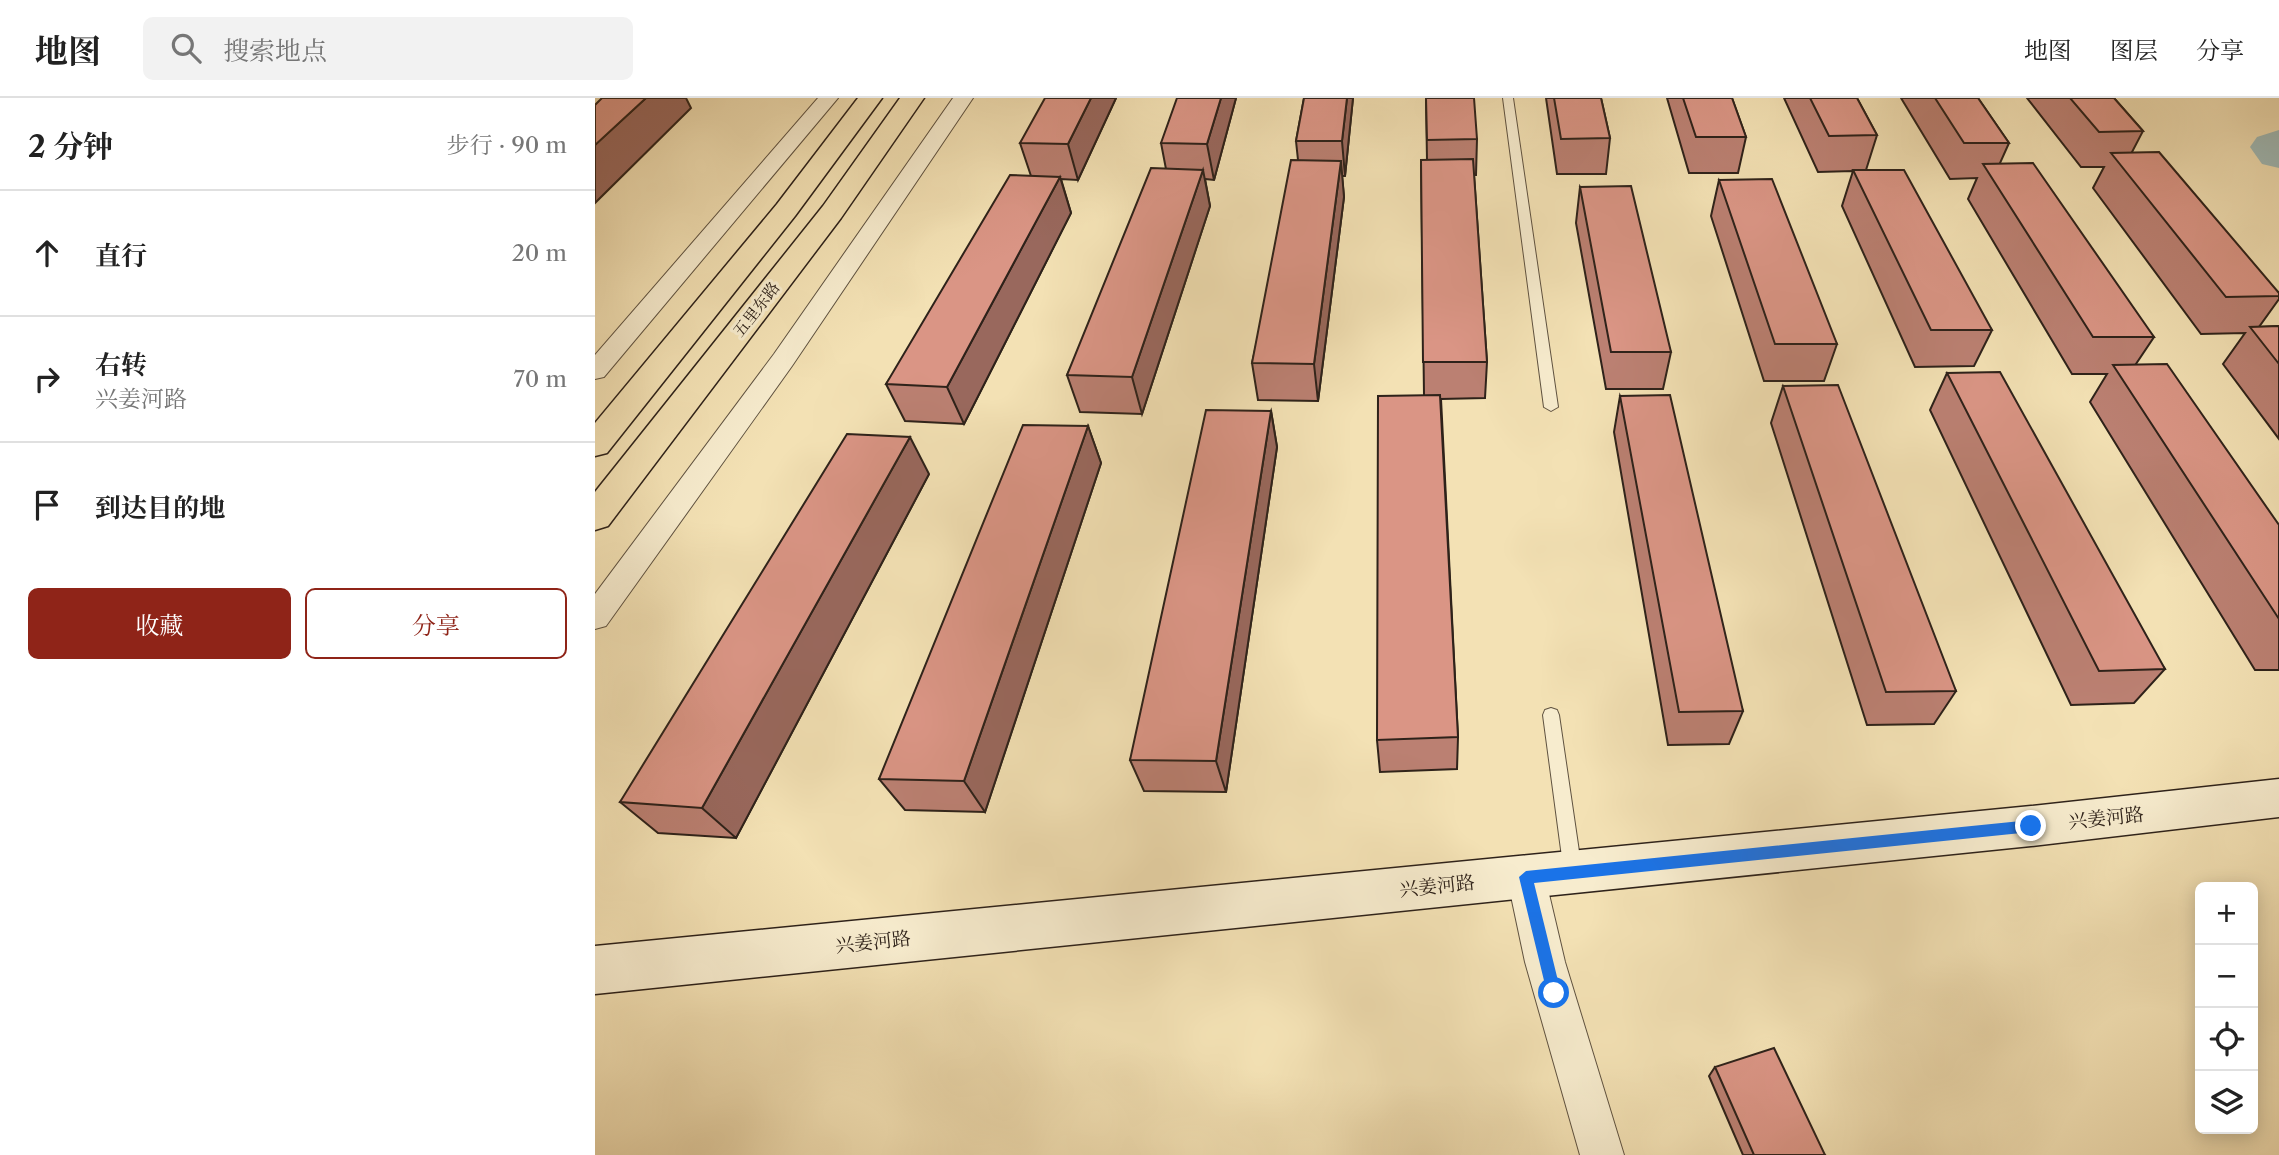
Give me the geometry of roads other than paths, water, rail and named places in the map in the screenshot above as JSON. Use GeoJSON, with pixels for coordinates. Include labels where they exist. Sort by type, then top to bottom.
{"type":"FeatureCollection","features":[{"type":"Feature","properties":{"kind":"main road","name":"五里东路"},"geometry":{"type":"LineString","coordinates":[[595,445],[786,210],[870,98]]}},
{"type":"Feature","properties":{"kind":"main road","name":"五里东路"},"geometry":{"type":"LineString","coordinates":[[595,517],[832,212],[912,98]]}},
{"type":"Feature","properties":{"kind":"street"},"geometry":{"type":"LineString","coordinates":[[595,370],[828,98]]}},
{"type":"Feature","properties":{"kind":"street"},"geometry":{"type":"LineString","coordinates":[[595,617],[690,491],[876,230],[963,98]]}},
{"type":"Feature","properties":{"kind":"street","name":"兴姜河路"},"geometry":{"type":"LineString","coordinates":[[595,970],[2279,798]]}},
{"type":"Feature","properties":{"kind":"street"},"geometry":{"type":"LineString","coordinates":[[1526,877],[1545,962],[1602,1155]]}},
{"type":"Feature","properties":{"kind":"lane"},"geometry":{"type":"LineString","coordinates":[[1509,98],[1551,407]]}},
{"type":"Feature","properties":{"kind":"lane"},"geometry":{"type":"LineString","coordinates":[[1551,715],[1573,872]]}},
{"type":"Feature","properties":{"kind":"waterway"},"geometry":{"type":"LineString","coordinates":[[2279,144],[2274,147],[2279,154]]}}]}
